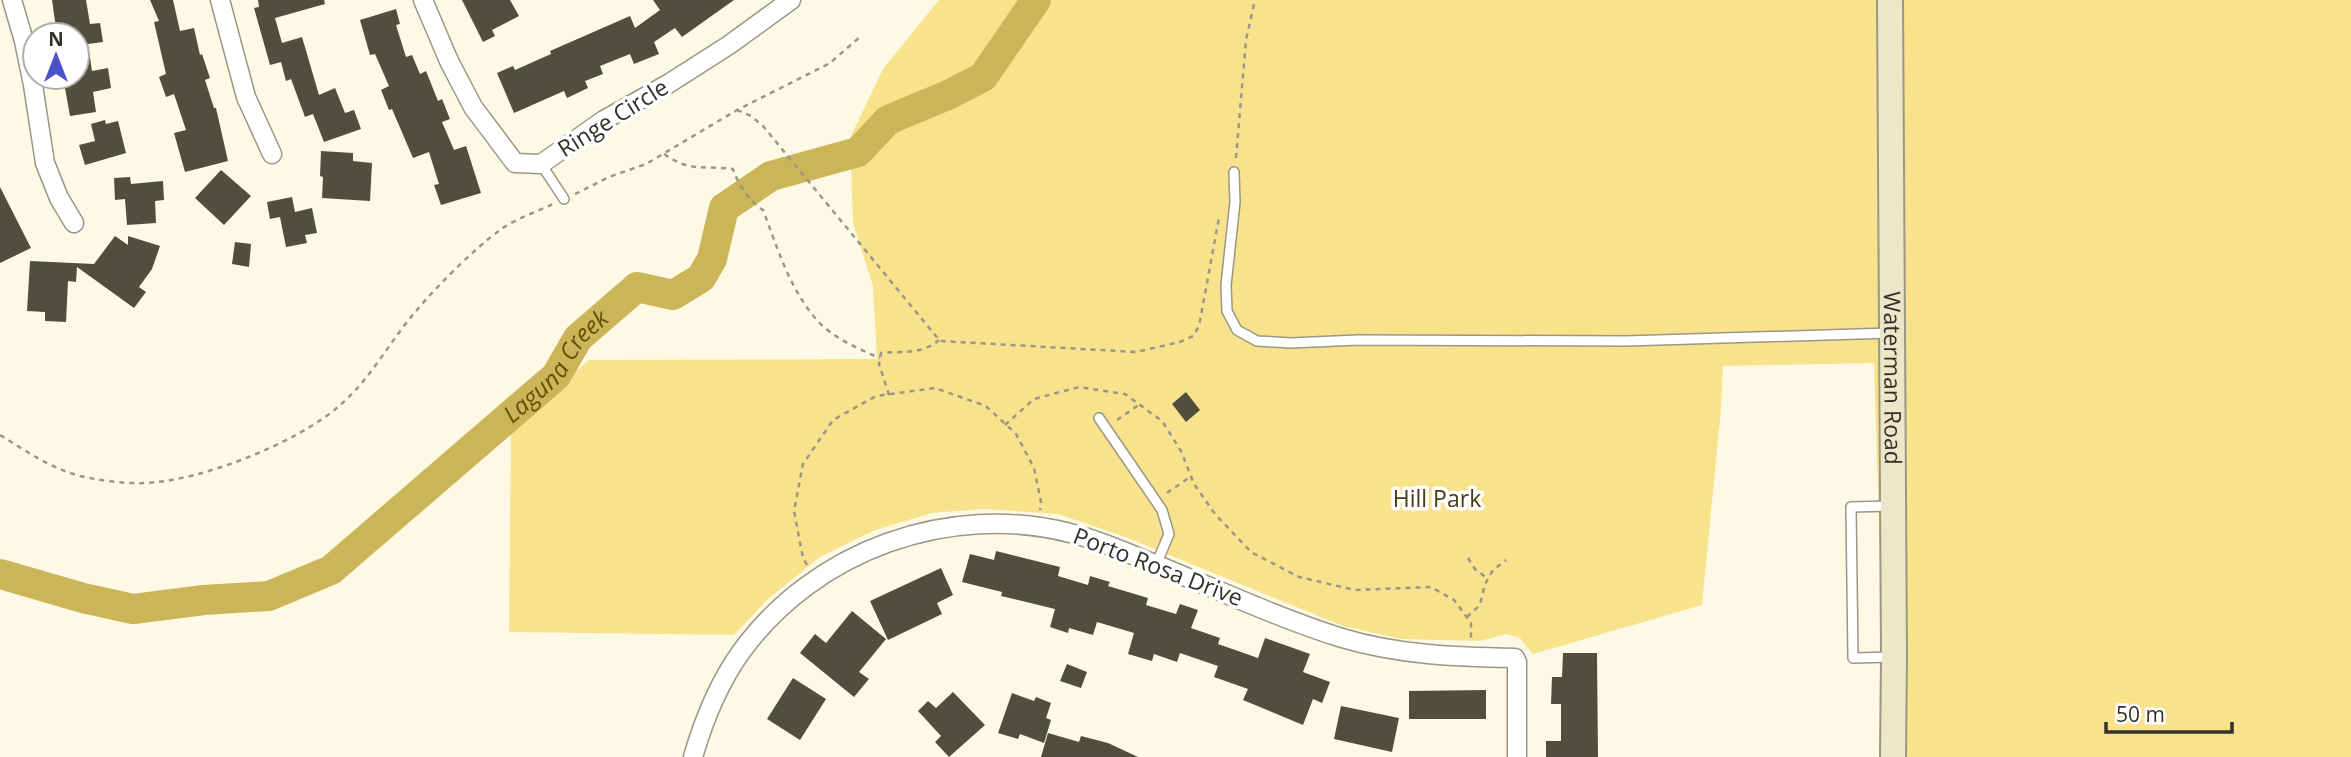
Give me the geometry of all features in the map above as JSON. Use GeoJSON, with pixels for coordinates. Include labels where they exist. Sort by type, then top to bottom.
{"type":"FeatureCollection","features":[{"type":"Feature","properties":{"kind":"main road","name":"Waterman Road"},"geometry":{"type":"LineString","coordinates":[[1890,0],[1893,757]]}},
{"type":"Feature","properties":{"kind":"street"},"geometry":{"type":"LineString","coordinates":[[12,0],[33,85],[45,163],[59,198],[74,222]]}},
{"type":"Feature","properties":{"kind":"street"},"geometry":{"type":"LineString","coordinates":[[220,0],[242,88],[272,154]]}},
{"type":"Feature","properties":{"kind":"street","name":"Ringe Circle"},"geometry":{"type":"LineString","coordinates":[[423,0],[449,61],[473,107],[516,163],[541,164],[604,120],[719,51],[791,0]]}},
{"type":"Feature","properties":{"kind":"street","name":"Porto Rosa Drive"},"geometry":{"type":"LineString","coordinates":[[693,757],[709,708],[742,651],[770,618],[816,580],[857,555],[898,538],[940,528],[983,523],[1036,526],[1090,538],[1344,639],[1415,654],[1515,658],[1517,757]]}},
{"type":"Feature","properties":{"kind":"lane"},"geometry":{"type":"LineString","coordinates":[[541,164],[564,199]]}},
{"type":"Feature","properties":{"kind":"lane"},"geometry":{"type":"LineString","coordinates":[[1234,172],[1235,202],[1226,285],[1227,312],[1237,330],[1257,341],[1626,341],[1892,333]]}},
{"type":"Feature","properties":{"kind":"lane"},"geometry":{"type":"LineString","coordinates":[[1099,418],[1162,510],[1169,534],[1156,565]]}},
{"type":"Feature","properties":{"kind":"lane"},"geometry":{"type":"LineString","coordinates":[[1893,506],[1851,507],[1853,658],[1894,657]]}},
{"type":"Feature","properties":{"kind":"path"},"geometry":{"type":"LineString","coordinates":[[1234,172],[1247,40],[1255,0]]}},
{"type":"Feature","properties":{"kind":"path"},"geometry":{"type":"LineString","coordinates":[[0,435],[36,458],[82,477],[143,484],[223,466],[298,435],[340,406],[416,311],[443,282],[501,229],[609,177],[646,164],[737,110],[830,63],[862,36]]}},
{"type":"Feature","properties":{"kind":"path"},"geometry":{"type":"LineString","coordinates":[[737,110],[763,126],[939,340]]}},
{"type":"Feature","properties":{"kind":"path"},"geometry":{"type":"LineString","coordinates":[[664,154],[680,164],[696,168],[733,169],[736,178],[755,205],[763,211],[787,275],[816,319],[853,347],[880,358]]}},
{"type":"Feature","properties":{"kind":"path"},"geometry":{"type":"LineString","coordinates":[[889,395],[879,363],[881,353],[909,353],[931,346],[939,340],[1136,352],[1180,342],[1193,336],[1199,326],[1222,208]]}},
{"type":"Feature","properties":{"kind":"path"},"geometry":{"type":"LineString","coordinates":[[1005,425],[1034,399],[1079,387],[1125,394],[1162,421],[1215,514],[1251,552],[1299,577],[1354,590],[1431,587],[1454,600],[1471,623],[1472,657]]}},
{"type":"Feature","properties":{"kind":"path"},"geometry":{"type":"LineString","coordinates":[[816,580],[803,558],[794,511],[803,464],[833,420],[876,396],[935,388],[986,406],[1016,434],[1034,468],[1041,502],[1036,526]]}},
{"type":"Feature","properties":{"kind":"path"},"geometry":{"type":"LineString","coordinates":[[1106,428],[1140,404]]}},
{"type":"Feature","properties":{"kind":"path"},"geometry":{"type":"LineString","coordinates":[[1156,501],[1191,476]]}},
{"type":"Feature","properties":{"kind":"path"},"geometry":{"type":"LineString","coordinates":[[1468,558],[1475,569],[1488,579]]}},
{"type":"Feature","properties":{"kind":"path"},"geometry":{"type":"LineString","coordinates":[[1467,617],[1479,605],[1493,570],[1506,560]]}},
{"type":"Feature","properties":{"kind":"green space","name":"Hill Park"},"geometry":{"type":"Polygon","coordinates":[[[939,0],[2351,0],[2351,757],[1886,757],[1874,363],[1723,366],[1702,605],[1533,654],[1520,638],[1506,634],[1480,641],[1400,639],[1343,626],[1125,537],[1058,514],[983,509],[932,513],[875,530],[820,557],[768,599],[734,635],[509,632],[511,428],[589,360],[877,359],[873,286],[853,223],[850,138],[883,69],[939,0]]]}},
{"type":"Feature","properties":{"kind":"building"},"geometry":{"type":"Polygon","coordinates":[[[52,0],[86,0],[90,21],[55,21],[52,0]]]}},
{"type":"Feature","properties":{"kind":"building"},"geometry":{"type":"Polygon","coordinates":[[[150,0],[173,0],[180,31],[194,28],[200,55],[202,54],[210,78],[205,80],[216,108],[228,161],[185,172],[174,133],[186,130],[174,94],[166,97],[159,77],[166,74],[154,22],[159,21],[150,0]]]}},
{"type":"Feature","properties":{"kind":"building"},"geometry":{"type":"Polygon","coordinates":[[[258,0],[324,0],[325,4],[275,18],[282,43],[302,37],[319,95],[335,88],[345,113],[354,110],[361,129],[324,142],[313,114],[305,117],[291,79],[286,81],[281,62],[270,65],[254,8],[259,7],[258,0]]]}},
{"type":"Feature","properties":{"kind":"building"},"geometry":{"type":"Polygon","coordinates":[[[462,0],[510,0],[519,16],[492,30],[495,36],[483,42],[462,0]]]}},
{"type":"Feature","properties":{"kind":"building"},"geometry":{"type":"Polygon","coordinates":[[[653,0],[734,0],[682,37],[675,28],[654,42],[659,54],[634,64],[630,54],[600,66],[603,74],[585,81],[588,88],[567,98],[564,91],[514,113],[497,73],[513,66],[515,70],[551,54],[550,51],[630,16],[635,28],[660,10],[653,0]]]}},
{"type":"Feature","properties":{"kind":"building"},"geometry":{"type":"Polygon","coordinates":[[[396,9],[400,24],[396,25],[406,57],[412,55],[420,74],[426,71],[438,101],[442,99],[450,119],[442,122],[454,150],[466,146],[481,193],[441,205],[434,185],[439,184],[429,152],[413,158],[392,109],[389,110],[381,90],[389,86],[375,54],[370,55],[360,20],[396,9]]]}},
{"type":"Feature","properties":{"kind":"building"},"geometry":{"type":"Polygon","coordinates":[[[100,23],[103,42],[91,44],[91,24],[100,23]]]}},
{"type":"Feature","properties":{"kind":"building"},"geometry":{"type":"Polygon","coordinates":[[[91,64],[92,71],[108,68],[111,88],[93,92],[96,112],[70,116],[66,91],[91,91],[91,64]]]}},
{"type":"Feature","properties":{"kind":"building"},"geometry":{"type":"Polygon","coordinates":[[[105,120],[106,124],[118,121],[126,153],[85,165],[79,145],[95,141],[91,124],[105,120]]]}},
{"type":"Feature","properties":{"kind":"building"},"geometry":{"type":"Polygon","coordinates":[[[321,151],[353,153],[353,161],[372,163],[370,201],[322,198],[321,151]]]}},
{"type":"Feature","properties":{"kind":"building"},"geometry":{"type":"Polygon","coordinates":[[[221,170],[251,196],[224,225],[195,198],[221,170]]]}},
{"type":"Feature","properties":{"kind":"building"},"geometry":{"type":"Polygon","coordinates":[[[130,177],[131,184],[163,181],[164,200],[155,201],[156,223],[127,225],[125,199],[115,200],[114,178],[130,177]]]}},
{"type":"Feature","properties":{"kind":"building"},"geometry":{"type":"Polygon","coordinates":[[[0,187],[31,248],[0,263],[0,187]]]}},
{"type":"Feature","properties":{"kind":"building"},"geometry":{"type":"Polygon","coordinates":[[[292,197],[295,212],[312,208],[317,233],[305,235],[307,243],[286,247],[280,217],[270,219],[267,202],[292,197]]]}},
{"type":"Feature","properties":{"kind":"building"},"geometry":{"type":"Polygon","coordinates":[[[115,236],[128,245],[128,236],[160,246],[152,269],[139,287],[146,292],[134,308],[77,267],[76,282],[68,281],[66,322],[45,321],[45,312],[27,311],[30,261],[94,264],[115,236]]]}},
{"type":"Feature","properties":{"kind":"building"},"geometry":{"type":"Polygon","coordinates":[[[235,242],[251,244],[249,267],[232,264],[235,242]]]}},
{"type":"Feature","properties":{"kind":"building"},"geometry":{"type":"Polygon","coordinates":[[[1186,392],[1200,410],[1186,422],[1172,404],[1186,392]]]}},
{"type":"Feature","properties":{"kind":"building"},"geometry":{"type":"Polygon","coordinates":[[[996,551],[1060,567],[1058,576],[1088,585],[1090,576],[1110,582],[1108,586],[1148,598],[1146,605],[1176,614],[1180,604],[1198,610],[1191,628],[1220,638],[1218,644],[1258,658],[1265,638],[1310,654],[1303,672],[1330,682],[1322,703],[1313,699],[1303,725],[1243,700],[1248,689],[1214,677],[1218,666],[1180,653],[1177,662],[1154,654],[1152,661],[1128,654],[1134,633],[1097,622],[1093,635],[1069,628],[1068,633],[1050,627],[1055,609],[1001,596],[1002,592],[962,582],[970,554],[994,560],[996,551]]]}},
{"type":"Feature","properties":{"kind":"building"},"geometry":{"type":"Polygon","coordinates":[[[941,568],[953,595],[937,603],[942,614],[888,640],[870,601],[941,568]]]}},
{"type":"Feature","properties":{"kind":"building"},"geometry":{"type":"Polygon","coordinates":[[[852,611],[886,639],[859,672],[869,679],[854,697],[800,653],[815,634],[826,643],[852,611]]]}},
{"type":"Feature","properties":{"kind":"building"},"geometry":{"type":"Polygon","coordinates":[[[1563,653],[1597,653],[1598,757],[1546,757],[1546,741],[1561,741],[1561,704],[1551,704],[1552,677],[1562,677],[1563,653]]]}},
{"type":"Feature","properties":{"kind":"building"},"geometry":{"type":"Polygon","coordinates":[[[1067,664],[1087,672],[1081,688],[1060,681],[1067,664]]]}},
{"type":"Feature","properties":{"kind":"building"},"geometry":{"type":"Polygon","coordinates":[[[793,678],[826,699],[800,740],[767,719],[793,678]]]}},
{"type":"Feature","properties":{"kind":"building"},"geometry":{"type":"Polygon","coordinates":[[[1486,690],[1486,719],[1409,719],[1409,691],[1486,690]]]}},
{"type":"Feature","properties":{"kind":"building"},"geometry":{"type":"Polygon","coordinates":[[[953,692],[985,725],[949,757],[935,742],[941,736],[918,711],[928,701],[936,708],[953,692]]]}},
{"type":"Feature","properties":{"kind":"building"},"geometry":{"type":"Polygon","coordinates":[[[1012,693],[1034,701],[1036,697],[1051,703],[1046,718],[1051,720],[1044,743],[1020,734],[1018,739],[998,733],[1012,693]]]}},
{"type":"Feature","properties":{"kind":"building"},"geometry":{"type":"Polygon","coordinates":[[[1341,706],[1399,718],[1392,752],[1334,739],[1341,706]]]}},
{"type":"Feature","properties":{"kind":"building"},"geometry":{"type":"Polygon","coordinates":[[[1048,733],[1079,742],[1081,736],[1108,743],[1138,757],[1041,757],[1048,733]]]}},
{"type":"Feature","properties":{"kind":"waterway","name":"Laguna Creek"},"geometry":{"type":"LineString","coordinates":[[0,574],[133,609],[204,600],[269,596],[331,570],[556,376],[578,338],[637,287],[673,295],[701,278],[712,259],[724,208],[771,176],[858,152],[888,120],[983,77],[1036,0]]}}]}
